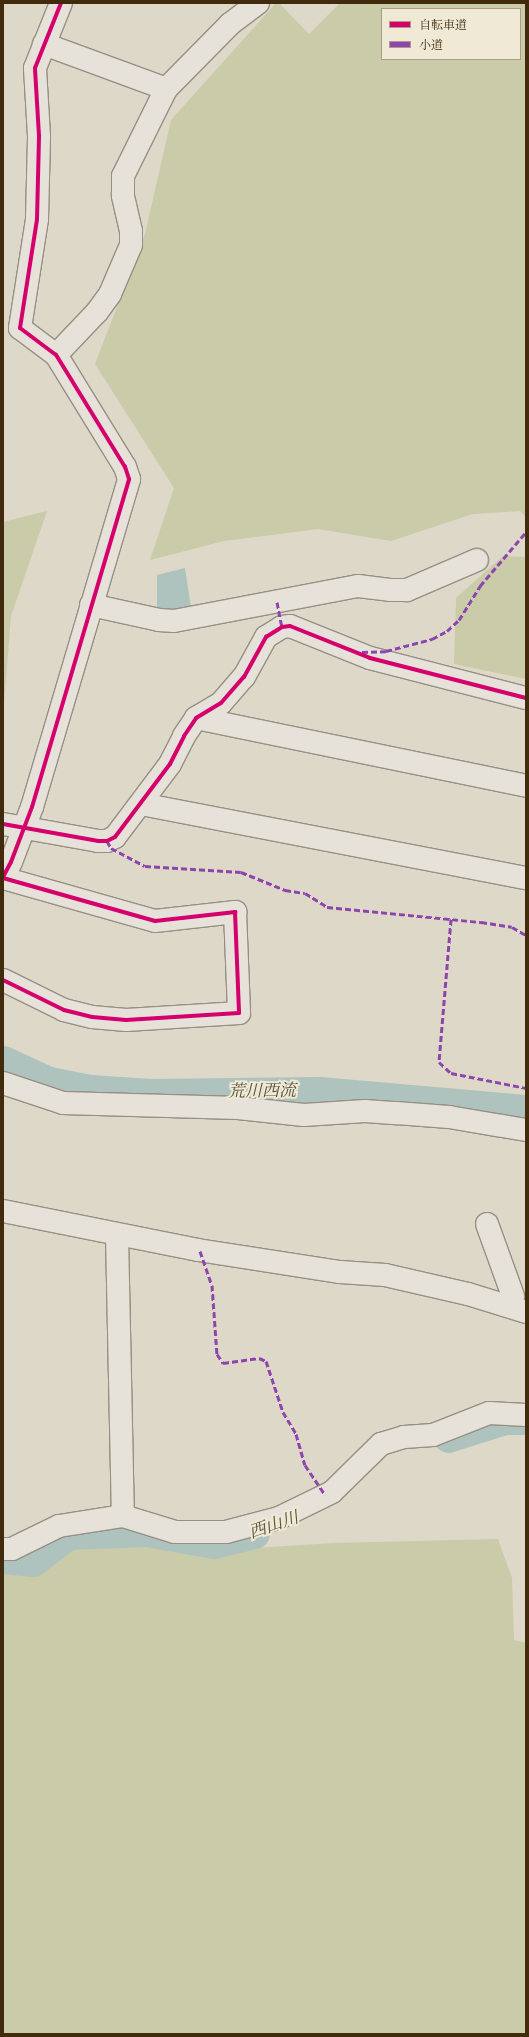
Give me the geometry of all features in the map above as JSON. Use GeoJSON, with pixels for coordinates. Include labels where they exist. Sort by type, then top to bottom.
{"type":"FeatureCollection","features":[{"type":"Feature","properties":{"kind":"street"},"geometry":{"type":"LineString","coordinates":[[3,980],[64,1010],[92,1017],[126,1020],[239,1013],[235,912],[155,921],[3,877],[25,829],[129,479],[125,467],[56,355],[20,328],[36,219],[39,136],[35,68],[61,3]]}},
{"type":"Feature","properties":{"kind":"street"},"geometry":{"type":"LineString","coordinates":[[56,355],[97,312],[110,294],[131,245],[131,232],[122,195],[123,176],[166,89],[230,24],[252,4]]}},
{"type":"Feature","properties":{"kind":"street"},"geometry":{"type":"LineString","coordinates":[[44,44],[166,89]]}},
{"type":"Feature","properties":{"kind":"street"},"geometry":{"type":"LineString","coordinates":[[91,605],[159,620],[174,621],[358,586],[390,590],[407,590],[477,560]]}},
{"type":"Feature","properties":{"kind":"street"},"geometry":{"type":"LineString","coordinates":[[3,824],[25,829],[107,841],[115,837],[170,764],[184,736],[196,718],[221,703],[244,678],[266,637],[275,630],[290,626],[370,658],[526,698]]}},
{"type":"Feature","properties":{"kind":"street"},"geometry":{"type":"LineString","coordinates":[[196,718],[526,786]]}},
{"type":"Feature","properties":{"kind":"street"},"geometry":{"type":"LineString","coordinates":[[141,804],[526,878]]}},
{"type":"Feature","properties":{"kind":"street"},"geometry":{"type":"LineString","coordinates":[[3,1082],[63,1103],[238,1108],[304,1115],[365,1111],[396,1112],[449,1117],[526,1130]]}},
{"type":"Feature","properties":{"kind":"street"},"geometry":{"type":"LineString","coordinates":[[3,1211],[117,1235],[317,1269],[385,1275],[519,1301]]}},
{"type":"Feature","properties":{"kind":"street"},"geometry":{"type":"LineString","coordinates":[[487,1224],[519,1301]]}},
{"type":"Feature","properties":{"kind":"street"},"geometry":{"type":"LineString","coordinates":[[117,1235],[123,1516]]}},
{"type":"Feature","properties":{"kind":"street"},"geometry":{"type":"LineString","coordinates":[[3,1549],[12,1550],[59,1526],[123,1516],[175,1532],[234,1530],[279,1518],[332,1492],[381,1444],[404,1437],[433,1435],[489,1413],[526,1415]]}},
{"type":"Feature","properties":{"kind":"green space"},"geometry":{"type":"Polygon","coordinates":[[[276,3],[279,3],[309,34],[340,3],[526,3],[526,517],[520,511],[473,514],[391,541],[318,529],[224,541],[150,560],[174,488],[95,364],[145,234],[171,120],[276,3]]]}},
{"type":"Feature","properties":{"kind":"green space"},"geometry":{"type":"Polygon","coordinates":[[[47,511],[11,616],[3,716],[3,522],[47,511]]]}},
{"type":"Feature","properties":{"kind":"green space"},"geometry":{"type":"Polygon","coordinates":[[[503,556],[526,557],[526,679],[454,664],[456,598],[503,556]]]}},
{"type":"Feature","properties":{"kind":"green space"},"geometry":{"type":"Polygon","coordinates":[[[498,1539],[512,1578],[514,1640],[526,1643],[526,2034],[3,2034],[3,1569],[30,1569],[73,1546],[141,1540],[221,1550],[334,1543],[498,1539]]]}},
{"type":"Feature","properties":{"kind":"water"},"geometry":{"type":"Polygon","coordinates":[[[185,568],[191,608],[170,612],[157,610],[157,575],[185,568]]]}},
{"type":"Feature","properties":{"kind":"waterway","name":"荒川西流"},"geometry":{"type":"LineString","coordinates":[[3,1060],[49,1081],[90,1089],[151,1093],[319,1091],[526,1109]]}},
{"type":"Feature","properties":{"kind":"waterway","name":"西山川"},"geometry":{"type":"LineString","coordinates":[[448,1438],[505,1420],[526,1420]]}},
{"type":"Feature","properties":{"kind":"waterway","name":"西山川"},"geometry":{"type":"LineString","coordinates":[[3,1559],[33,1562],[68,1535],[145,1532],[214,1544],[255,1534]]}},
{"type":"Feature","properties":{"kind":"marked path"},"geometry":{"type":"LineString","coordinates":[[362,652],[386,651],[432,639],[447,631],[459,620],[480,586],[526,532]]}},
{"type":"Feature","properties":{"kind":"marked path"},"geometry":{"type":"LineString","coordinates":[[277,602],[282,627]]}},
{"type":"Feature","properties":{"kind":"marked path"},"geometry":{"type":"LineString","coordinates":[[107,841],[111,848],[145,866],[241,872],[285,890],[305,893],[327,907],[481,922],[512,927],[526,935]]}},
{"type":"Feature","properties":{"kind":"marked path"},"geometry":{"type":"LineString","coordinates":[[451,919],[439,1062],[451,1073],[526,1088]]}},
{"type":"Feature","properties":{"kind":"marked path"},"geometry":{"type":"LineString","coordinates":[[200,1251],[212,1285],[217,1354],[223,1363],[259,1358],[266,1361],[283,1412],[296,1434],[305,1465],[325,1495]]}},
{"type":"Feature","properties":{"kind":"cycle path"},"geometry":{"type":"LineString","coordinates":[[3,877],[11,862],[32,807],[129,479],[125,467],[56,355],[20,328],[37,219],[39,136],[35,68],[61,3]]}},
{"type":"Feature","properties":{"kind":"cycle path"},"geometry":{"type":"LineString","coordinates":[[3,824],[98,841],[107,841],[115,837],[170,764],[184,736],[196,718],[221,703],[244,677],[266,637],[282,627],[290,626],[370,658],[526,698]]}},
{"type":"Feature","properties":{"kind":"cycle path"},"geometry":{"type":"LineString","coordinates":[[3,878],[155,921],[235,912],[239,1013],[126,1020],[92,1017],[64,1010],[3,980]]}}]}
